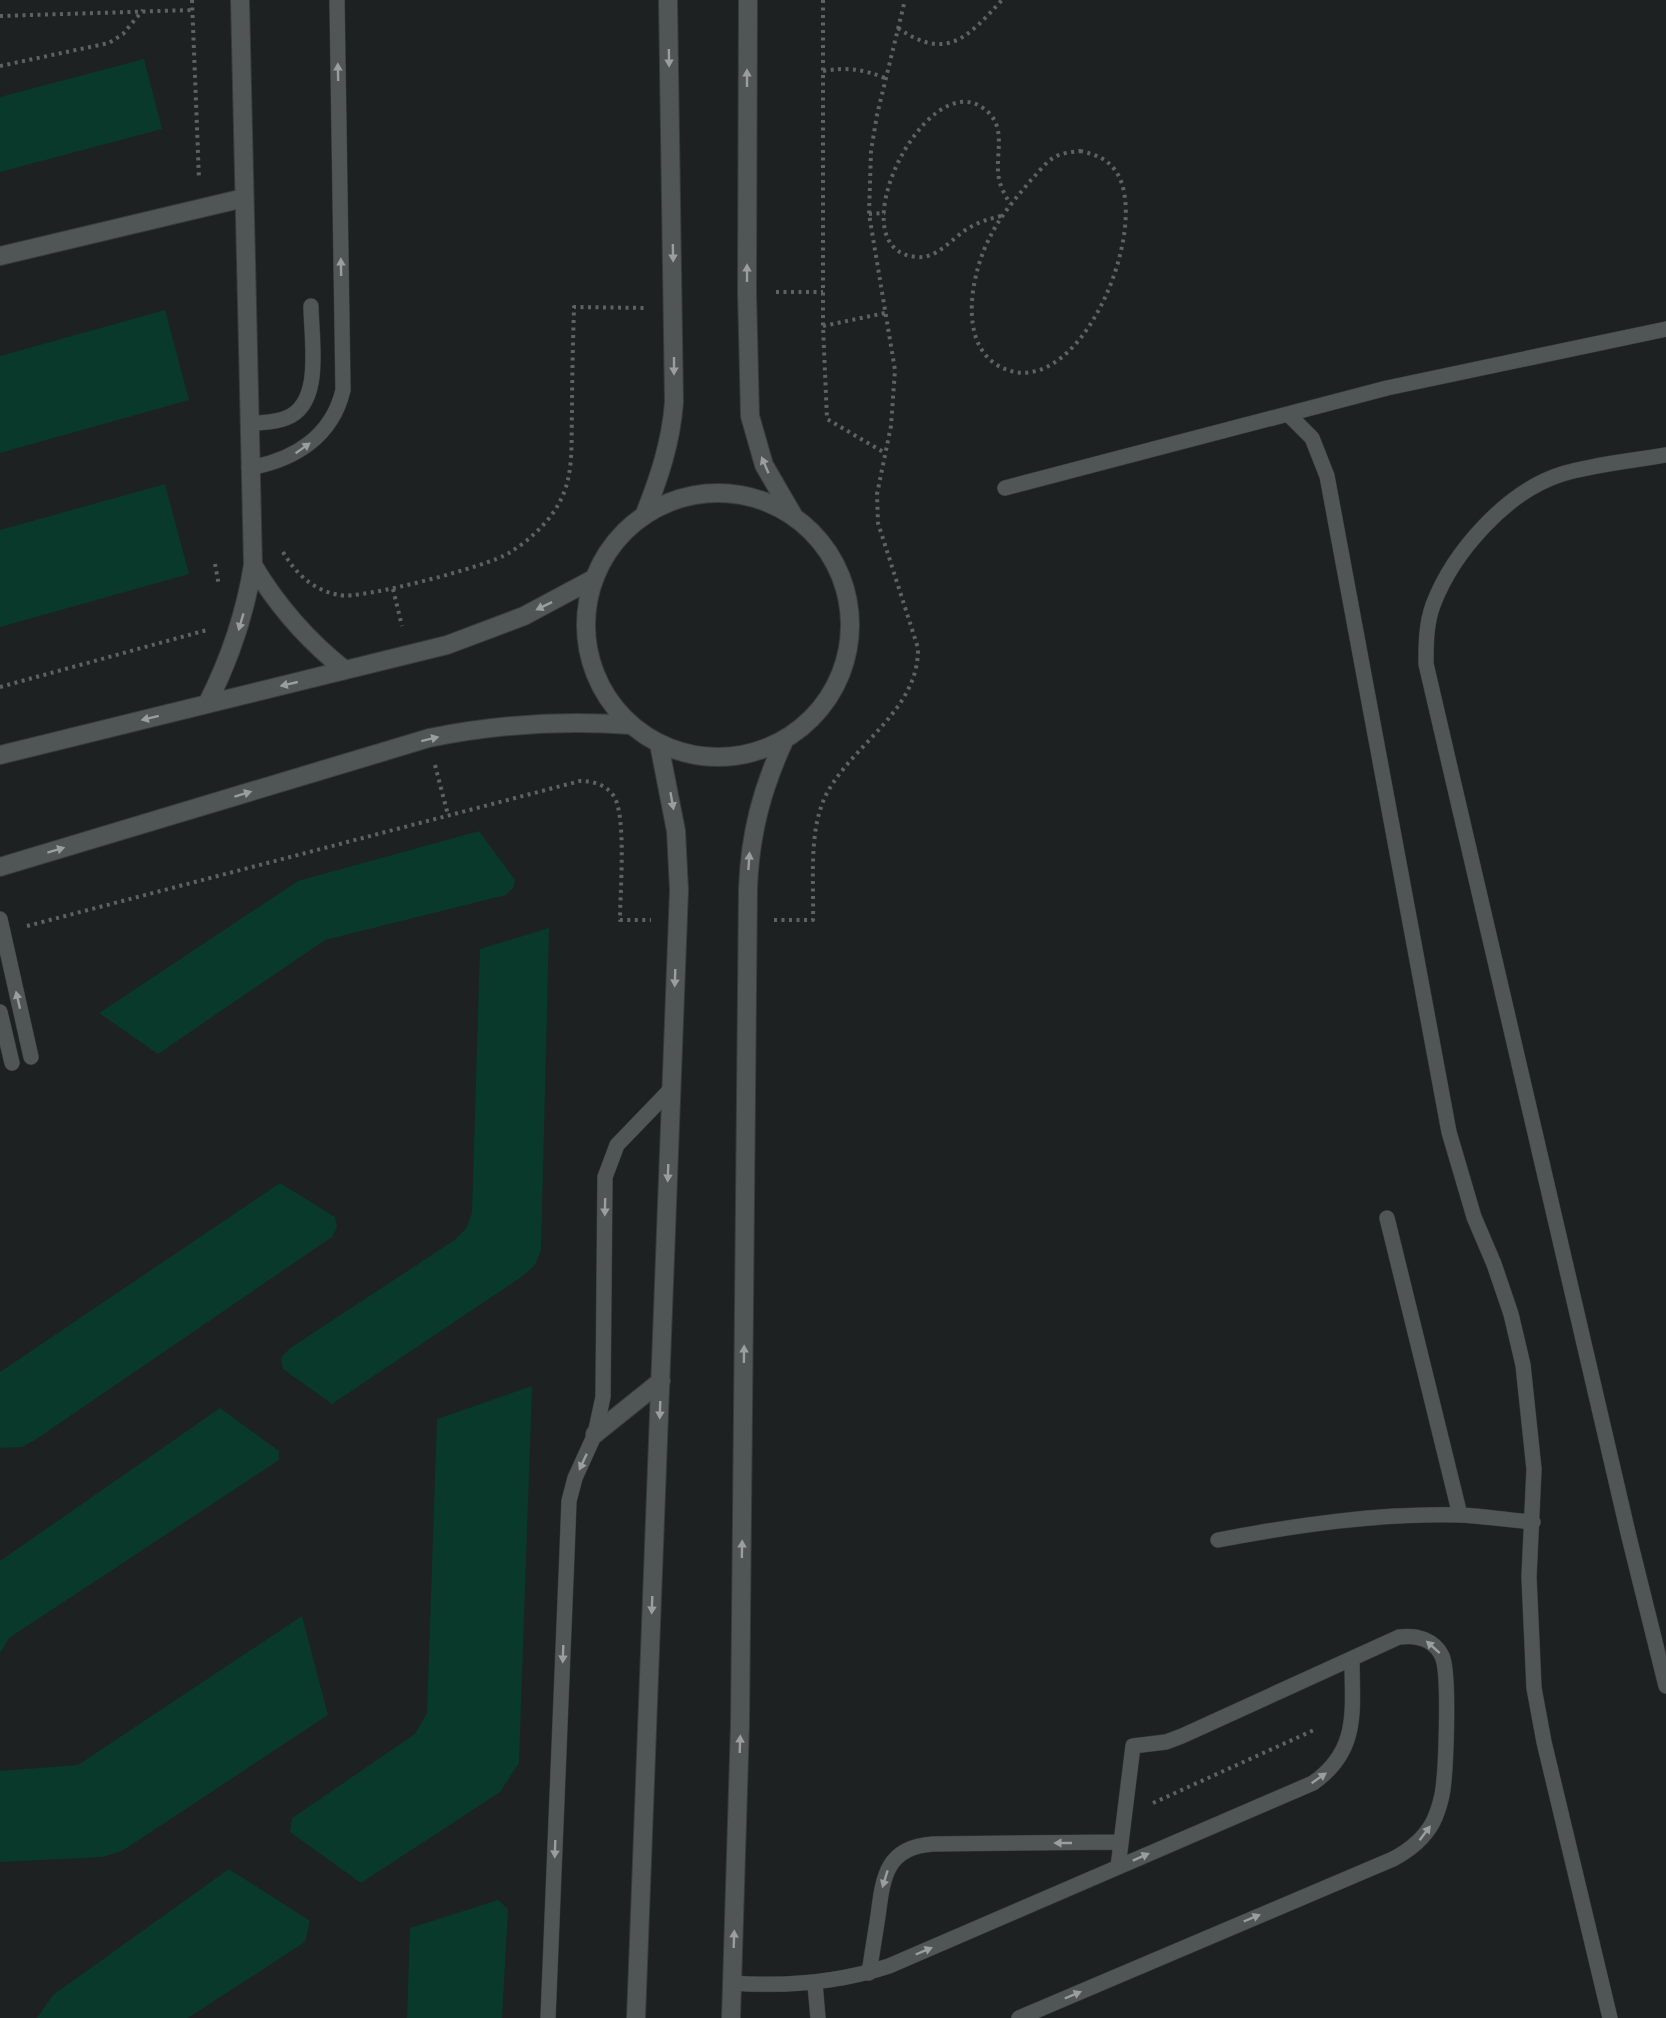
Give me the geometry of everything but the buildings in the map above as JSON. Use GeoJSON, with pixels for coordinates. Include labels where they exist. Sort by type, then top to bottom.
{"type":"FeatureCollection","features":[{"type":"Feature","properties":{"kind":"street"},"geometry":{"type":"LineString","coordinates":[[207,704],[232,650],[246,603],[253,565],[240,0]]}},
{"type":"Feature","properties":{"kind":"street"},"geometry":{"type":"LineString","coordinates":[[644,516],[663,466],[672,430],[674,308],[668,0]]}},
{"type":"Feature","properties":{"kind":"street"},"geometry":{"type":"LineString","coordinates":[[748,0],[747,292],[750,416],[764,465],[794,516]]}},
{"type":"Feature","properties":{"kind":"street"},"geometry":{"type":"LineString","coordinates":[[0,256],[244,198]]}},
{"type":"Feature","properties":{"kind":"street"},"geometry":{"type":"LineString","coordinates":[[714,494],[735,494],[766,502],[794,516],[818,538],[837,566],[848,597],[851,630],[845,663],[832,693],[811,718],[785,739],[755,752],[723,757],[690,754],[659,744],[631,725],[603,690],[591,658],[587,623],[595,578],[608,554],[624,533],[644,516],[672,502],[714,494]]}},
{"type":"Feature","properties":{"kind":"street"},"geometry":{"type":"LineString","coordinates":[[253,565],[302,633],[345,670]]}},
{"type":"Feature","properties":{"kind":"street"},"geometry":{"type":"LineString","coordinates":[[0,755],[409,655],[486,632],[524,616],[595,578]]}},
{"type":"Feature","properties":{"kind":"street"},"geometry":{"type":"LineString","coordinates":[[0,867],[429,738],[468,730],[550,722],[631,725]]}},
{"type":"Feature","properties":{"kind":"street"},"geometry":{"type":"LineString","coordinates":[[731,2018],[740,1724],[748,868],[753,827],[765,787],[785,739]]}},
{"type":"Feature","properties":{"kind":"street"},"geometry":{"type":"LineString","coordinates":[[636,2018],[677,920],[676,831],[659,744]]}},
{"type":"Feature","properties":{"kind":"street"},"geometry":{"type":"LineString","coordinates":[[595,1434],[661,1381]]}},
{"type":"Feature","properties":{"kind":"lane"},"geometry":{"type":"LineString","coordinates":[[249,468],[286,459],[316,438],[330,424],[339,406],[343,390],[337,0]]}},
{"type":"Feature","properties":{"kind":"lane"},"geometry":{"type":"LineString","coordinates":[[249,424],[284,419],[295,414],[310,394],[311,306]]}},
{"type":"Feature","properties":{"kind":"lane"},"geometry":{"type":"LineString","coordinates":[[1005,488],[1426,379],[1666,329]]}},
{"type":"Feature","properties":{"kind":"lane"},"geometry":{"type":"LineString","coordinates":[[1288,415],[1312,438],[1327,476],[1449,1132],[1474,1217],[1508,1304],[1523,1365],[1534,1469],[1529,1577],[1534,1688],[1544,1742],[1610,2018]]}},
{"type":"Feature","properties":{"kind":"lane"},"geometry":{"type":"LineString","coordinates":[[1666,455],[1562,474],[1532,487],[1488,520],[1456,563],[1434,604],[1428,624],[1426,664],[1629,1537],[1666,1686]]}},
{"type":"Feature","properties":{"kind":"lane"},"geometry":{"type":"LineString","coordinates":[[2,925],[31,1057]]}},
{"type":"Feature","properties":{"kind":"lane"},"geometry":{"type":"LineString","coordinates":[[0,1012],[12,1063]]}},
{"type":"Feature","properties":{"kind":"lane"},"geometry":{"type":"LineString","coordinates":[[548,2018],[567,1554],[566,1527],[575,1478],[595,1434],[603,1396],[605,1177],[617,1145],[671,1089]]}},
{"type":"Feature","properties":{"kind":"lane"},"geometry":{"type":"LineString","coordinates":[[1387,1218],[1460,1515]]}},
{"type":"Feature","properties":{"kind":"lane"},"geometry":{"type":"LineString","coordinates":[[1218,1540],[1338,1521],[1460,1515],[1533,1522]]}},
{"type":"Feature","properties":{"kind":"lane"},"geometry":{"type":"LineString","coordinates":[[1019,2018],[1393,1859],[1417,1843],[1433,1821],[1442,1794],[1446,1679],[1442,1655],[1434,1645],[1411,1636],[1399,1638],[1182,1736],[1166,1742],[1133,1746],[1118,1867]]}},
{"type":"Feature","properties":{"kind":"lane"},"geometry":{"type":"LineString","coordinates":[[732,1983],[764,1985],[815,1983],[869,1972],[1313,1783],[1341,1755],[1350,1731],[1352,1659]]}},
{"type":"Feature","properties":{"kind":"lane"},"geometry":{"type":"LineString","coordinates":[[869,1972],[884,1878],[893,1861],[908,1849],[933,1844],[1121,1842]]}},
{"type":"Feature","properties":{"kind":"lane"},"geometry":{"type":"LineString","coordinates":[[815,1983],[818,2018]]}},
{"type":"Feature","properties":{"kind":"path"},"geometry":{"type":"LineString","coordinates":[[192,0],[200,208]]}},
{"type":"Feature","properties":{"kind":"path"},"geometry":{"type":"LineString","coordinates":[[823,0],[823,326],[827,419],[885,453]]}},
{"type":"Feature","properties":{"kind":"path"},"geometry":{"type":"LineString","coordinates":[[749,920],[813,920],[816,837],[819,815],[826,795],[837,776],[891,715],[914,678],[918,648],[878,523],[877,494],[893,407],[895,370],[869,214],[871,151],[905,0]]}},
{"type":"Feature","properties":{"kind":"path"},"geometry":{"type":"LineString","coordinates":[[897,28],[914,39],[932,44],[952,42],[970,35],[1002,0]]}},
{"type":"Feature","properties":{"kind":"path"},"geometry":{"type":"LineString","coordinates":[[0,16],[143,9],[192,10]]}},
{"type":"Feature","properties":{"kind":"path"},"geometry":{"type":"LineString","coordinates":[[0,66],[109,43],[123,34],[143,9]]}},
{"type":"Feature","properties":{"kind":"path"},"geometry":{"type":"LineString","coordinates":[[823,71],[844,68],[866,70],[887,79]]}},
{"type":"Feature","properties":{"kind":"path"},"geometry":{"type":"LineString","coordinates":[[1002,216],[984,220],[968,228],[930,257],[915,258],[901,252],[890,242],[885,228],[885,213],[890,178],[906,146],[917,132],[954,104],[967,102],[981,106],[992,115],[998,127],[999,178],[1010,204]]}},
{"type":"Feature","properties":{"kind":"path"},"geometry":{"type":"LineString","coordinates":[[1080,151],[1093,153],[1115,170],[1124,196],[1120,252],[1102,305],[1070,351],[1043,370],[1011,371],[996,364],[984,353],[976,339],[973,300],[976,278],[990,236],[1002,216],[1010,204],[1053,158],[1080,151]]}},
{"type":"Feature","properties":{"kind":"path"},"geometry":{"type":"LineString","coordinates":[[869,214],[885,213]]}},
{"type":"Feature","properties":{"kind":"path"},"geometry":{"type":"LineString","coordinates":[[747,292],[823,292]]}},
{"type":"Feature","properties":{"kind":"path"},"geometry":{"type":"LineString","coordinates":[[283,552],[301,577],[326,592],[356,597],[393,589],[508,554],[539,531],[562,498],[570,465],[574,307],[674,308]]}},
{"type":"Feature","properties":{"kind":"path"},"geometry":{"type":"LineString","coordinates":[[823,326],[885,313]]}},
{"type":"Feature","properties":{"kind":"path"},"geometry":{"type":"LineString","coordinates":[[215,564],[220,593]]}},
{"type":"Feature","properties":{"kind":"path"},"geometry":{"type":"LineString","coordinates":[[393,589],[409,655]]}},
{"type":"Feature","properties":{"kind":"path"},"geometry":{"type":"LineString","coordinates":[[0,687],[186,638],[213,627]]}},
{"type":"Feature","properties":{"kind":"path"},"geometry":{"type":"LineString","coordinates":[[429,738],[447,815]]}},
{"type":"Feature","properties":{"kind":"path"},"geometry":{"type":"LineString","coordinates":[[2,925],[580,781],[603,785],[612,793],[620,812],[620,920],[677,920]]}},
{"type":"Feature","properties":{"kind":"path"},"geometry":{"type":"LineString","coordinates":[[1125,1806],[1149,1804],[1314,1730]]}}]}
